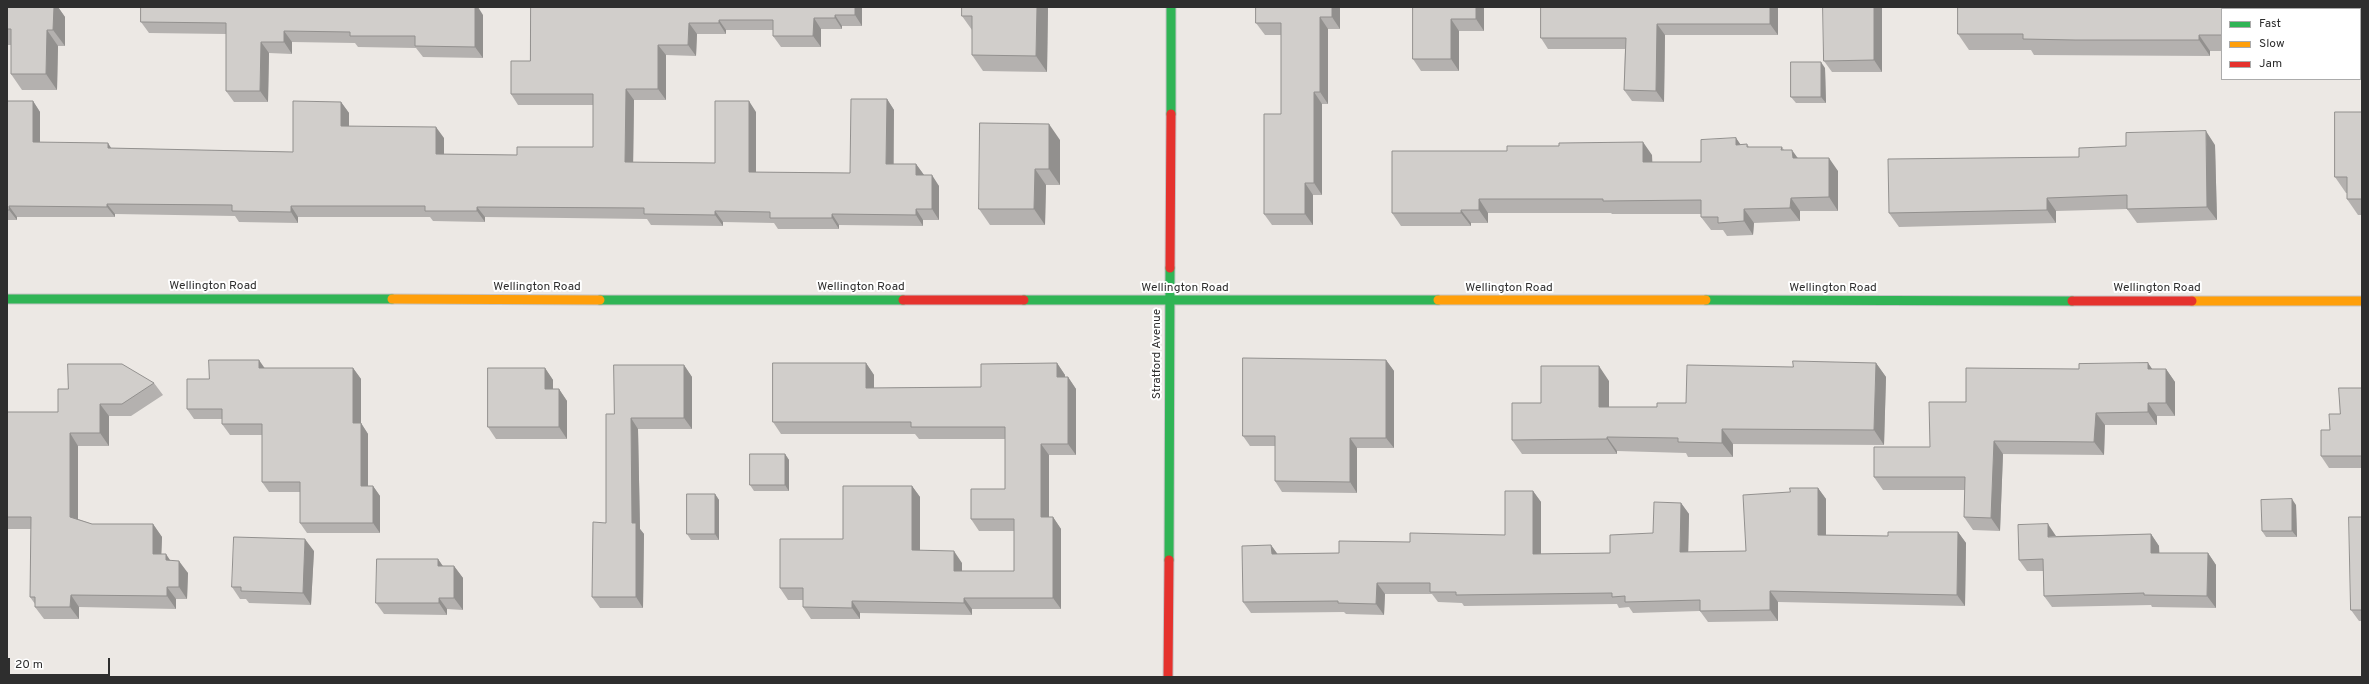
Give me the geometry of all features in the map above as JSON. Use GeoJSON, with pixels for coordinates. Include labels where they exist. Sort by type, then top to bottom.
{"type":"FeatureCollection","features":[{"type":"Feature","properties":{"kind":"street","name":"Stratford Avenue"},"geometry":{"type":"LineString","coordinates":[[1168,677],[1171,7]]}},
{"type":"Feature","properties":{"kind":"street","name":"Wellington Road"},"geometry":{"type":"LineString","coordinates":[[7,299],[2362,301]]}},
{"type":"Feature","properties":{"kind":"building"},"geometry":{"type":"Polygon","coordinates":[[[7,7],[54,7],[53,30],[47,30],[46,74],[11,74],[11,29],[7,29],[7,7]]]}},
{"type":"Feature","properties":{"kind":"building"},"geometry":{"type":"Polygon","coordinates":[[[141,7],[475,7],[475,47],[415,46],[415,36],[350,36],[350,32],[284,31],[284,42],[261,42],[260,91],[226,91],[226,23],[141,22],[141,7]]]}},
{"type":"Feature","properties":{"kind":"building"},"geometry":{"type":"Polygon","coordinates":[[[531,7],[855,7],[855,15],[835,15],[835,18],[814,18],[813,36],[773,36],[773,20],[719,20],[719,23],[689,23],[688,45],[658,45],[658,89],[626,89],[625,162],[715,163],[715,101],[749,101],[749,172],[850,173],[851,99],[887,99],[886,164],[916,164],[916,175],[932,175],[932,209],[916,209],[916,215],[832,214],[832,218],[770,218],[770,212],[715,211],[715,215],[644,214],[644,208],[477,207],[477,211],[425,211],[425,206],[291,206],[291,212],[232,211],[232,205],[107,204],[107,207],[9,206],[9,210],[7,210],[7,101],[33,101],[33,142],[108,143],[108,148],[293,152],[293,101],[341,102],[341,126],[436,127],[436,154],[517,155],[517,147],[593,147],[593,94],[511,94],[511,61],[530,61],[531,7]]]}},
{"type":"Feature","properties":{"kind":"building"},"geometry":{"type":"Polygon","coordinates":[[[962,7],[1037,7],[1036,56],[972,55],[972,16],[962,16],[962,7]]]}},
{"type":"Feature","properties":{"kind":"building"},"geometry":{"type":"Polygon","coordinates":[[[1256,7],[1332,7],[1332,17],[1320,17],[1320,92],[1314,92],[1314,183],[1305,183],[1305,214],[1264,214],[1264,114],[1281,114],[1281,23],[1256,23],[1256,7]]]}},
{"type":"Feature","properties":{"kind":"building"},"geometry":{"type":"Polygon","coordinates":[[[1413,7],[1476,7],[1476,19],[1451,19],[1451,59],[1413,59],[1413,7]]]}},
{"type":"Feature","properties":{"kind":"building"},"geometry":{"type":"Polygon","coordinates":[[[1541,7],[1770,7],[1770,24],[1657,24],[1656,91],[1624,90],[1626,38],[1541,38],[1541,7]]]}},
{"type":"Feature","properties":{"kind":"building"},"geometry":{"type":"Polygon","coordinates":[[[1823,7],[1874,7],[1874,60],[1824,61],[1823,7]]]}},
{"type":"Feature","properties":{"kind":"building"},"geometry":{"type":"Polygon","coordinates":[[[1958,7],[2226,7],[2221,8],[2221,35],[2199,35],[2199,40],[2023,39],[2023,34],[1958,34],[1958,7]]]}},
{"type":"Feature","properties":{"kind":"building"},"geometry":{"type":"Polygon","coordinates":[[[2362,7],[2362,50],[2361,8],[2297,8],[2362,7]]]}},
{"type":"Feature","properties":{"kind":"building"},"geometry":{"type":"Polygon","coordinates":[[[1791,62],[1821,62],[1821,97],[1791,97],[1791,62]]]}},
{"type":"Feature","properties":{"kind":"building"},"geometry":{"type":"Polygon","coordinates":[[[2335,112],[2362,112],[2362,199],[2347,199],[2347,177],[2335,177],[2335,112]]]}},
{"type":"Feature","properties":{"kind":"building"},"geometry":{"type":"Polygon","coordinates":[[[980,123],[1049,124],[1049,169],[1035,169],[1034,209],[979,209],[980,123]]]}},
{"type":"Feature","properties":{"kind":"building"},"geometry":{"type":"Polygon","coordinates":[[[2206,131],[2207,207],[2127,209],[2127,195],[2047,198],[2047,210],[1889,213],[1888,159],[2079,157],[2079,148],[2126,146],[2126,133],[2206,131]]]}},
{"type":"Feature","properties":{"kind":"building"},"geometry":{"type":"Polygon","coordinates":[[[1736,138],[1736,145],[1747,144],[1747,147],[1782,147],[1781,150],[1792,150],[1793,158],[1829,158],[1829,197],[1791,198],[1790,208],[1744,209],[1744,221],[1718,223],[1718,217],[1701,217],[1701,200],[1603,201],[1603,199],[1479,199],[1479,210],[1461,210],[1461,213],[1392,213],[1392,151],[1507,151],[1507,146],[1559,146],[1559,143],[1643,142],[1643,162],[1701,162],[1701,140],[1736,138]]]}},
{"type":"Feature","properties":{"kind":"building"},"geometry":{"type":"Polygon","coordinates":[[[1243,358],[1386,360],[1386,438],[1350,438],[1350,482],[1275,481],[1275,436],[1243,436],[1243,358]]]}},
{"type":"Feature","properties":{"kind":"building"},"geometry":{"type":"Polygon","coordinates":[[[209,360],[259,360],[259,368],[353,368],[353,423],[361,423],[361,486],[373,486],[373,523],[300,523],[300,482],[262,482],[262,424],[222,424],[222,409],[187,409],[187,379],[209,379],[209,360]]]}},
{"type":"Feature","properties":{"kind":"building"},"geometry":{"type":"Polygon","coordinates":[[[1793,361],[1876,363],[1874,430],[1722,429],[1722,443],[1678,442],[1678,438],[1607,437],[1607,439],[1512,440],[1512,403],[1541,403],[1541,366],[1599,366],[1599,407],[1657,407],[1657,403],[1686,403],[1687,365],[1793,367],[1793,361]]]}},
{"type":"Feature","properties":{"kind":"building"},"geometry":{"type":"Polygon","coordinates":[[[773,363],[866,363],[866,388],[981,387],[981,364],[1057,363],[1057,377],[1068,377],[1068,444],[1041,444],[1041,517],[1053,517],[1053,598],[964,598],[964,603],[852,601],[852,608],[803,607],[803,588],[780,588],[780,539],[843,539],[843,486],[912,486],[912,550],[954,551],[954,571],[1014,571],[1014,519],[971,519],[971,489],[1005,489],[1005,427],[911,427],[911,422],[773,422],[773,363]]]}},
{"type":"Feature","properties":{"kind":"building"},"geometry":{"type":"Polygon","coordinates":[[[2148,363],[2148,369],[2166,369],[2166,403],[2148,403],[2148,412],[2096,413],[2094,442],[1994,441],[1991,518],[1964,517],[1965,477],[1874,477],[1874,447],[1930,447],[1929,402],[1966,402],[1966,368],[2079,369],[2079,364],[2148,363]]]}},
{"type":"Feature","properties":{"kind":"building"},"geometry":{"type":"Polygon","coordinates":[[[68,364],[122,364],[154,383],[122,404],[100,404],[100,433],[70,433],[70,517],[92,524],[153,524],[153,554],[166,554],[166,560],[179,561],[179,587],[167,587],[167,596],[71,595],[70,607],[35,607],[35,597],[30,597],[31,517],[7,517],[7,412],[58,412],[58,389],[68,389],[68,364]]]}},
{"type":"Feature","properties":{"kind":"building"},"geometry":{"type":"Polygon","coordinates":[[[614,365],[684,365],[684,418],[631,418],[632,523],[636,523],[636,597],[592,597],[593,522],[606,523],[606,414],[614,414],[614,365]]]}},
{"type":"Feature","properties":{"kind":"building"},"geometry":{"type":"Polygon","coordinates":[[[488,368],[545,368],[545,389],[559,389],[559,427],[488,427],[488,368]]]}},
{"type":"Feature","properties":{"kind":"building"},"geometry":{"type":"Polygon","coordinates":[[[2339,388],[2362,388],[2362,456],[2321,456],[2321,430],[2330,430],[2329,414],[2340,414],[2339,388]]]}},
{"type":"Feature","properties":{"kind":"building"},"geometry":{"type":"Polygon","coordinates":[[[750,454],[785,454],[785,485],[750,485],[750,454]]]}},
{"type":"Feature","properties":{"kind":"building"},"geometry":{"type":"Polygon","coordinates":[[[1790,488],[1818,488],[1818,535],[1888,536],[1888,532],[1958,532],[1957,595],[1770,591],[1770,610],[1700,611],[1700,600],[1625,602],[1625,596],[1612,597],[1612,593],[1456,595],[1456,592],[1430,592],[1430,583],[1377,583],[1376,604],[1338,603],[1338,601],[1243,602],[1242,546],[1271,545],[1272,554],[1339,553],[1339,541],[1410,542],[1410,533],[1505,535],[1505,491],[1533,491],[1533,554],[1610,553],[1610,535],[1653,533],[1654,502],[1681,503],[1680,552],[1746,551],[1743,495],[1790,492],[1790,488]]]}},
{"type":"Feature","properties":{"kind":"building"},"geometry":{"type":"Polygon","coordinates":[[[687,494],[715,494],[715,534],[687,534],[687,494]]]}},
{"type":"Feature","properties":{"kind":"building"},"geometry":{"type":"Polygon","coordinates":[[[2292,499],[2292,531],[2262,531],[2261,500],[2292,499]]]}},
{"type":"Feature","properties":{"kind":"building"},"geometry":{"type":"Polygon","coordinates":[[[2349,517],[2362,517],[2362,610],[2351,610],[2349,517]]]}},
{"type":"Feature","properties":{"kind":"building"},"geometry":{"type":"Polygon","coordinates":[[[2048,524],[2048,537],[2151,534],[2151,553],[2208,553],[2207,596],[2144,595],[2144,593],[2044,596],[2043,559],[2019,560],[2018,525],[2048,524]]]}},
{"type":"Feature","properties":{"kind":"building"},"geometry":{"type":"Polygon","coordinates":[[[234,537],[305,539],[303,593],[241,591],[241,587],[232,587],[234,537]]]}},
{"type":"Feature","properties":{"kind":"building"},"geometry":{"type":"Polygon","coordinates":[[[377,559],[438,559],[438,566],[454,566],[454,598],[439,598],[439,603],[376,603],[377,559]]]}},
{"type":"Feature","properties":{"kind":"traffic: fast"},"geometry":{"type":"LineString","coordinates":[[1171,7],[1171,114]]}},
{"type":"Feature","properties":{"kind":"traffic: fast"},"geometry":{"type":"LineString","coordinates":[[1169,560],[1170,268]]}},
{"type":"Feature","properties":{"kind":"traffic: fast"},"geometry":{"type":"LineString","coordinates":[[7,299],[392,299]]}},
{"type":"Feature","properties":{"kind":"traffic: fast"},"geometry":{"type":"LineString","coordinates":[[600,300],[903,300]]}},
{"type":"Feature","properties":{"kind":"traffic: fast"},"geometry":{"type":"LineString","coordinates":[[1024,300],[1438,300]]}},
{"type":"Feature","properties":{"kind":"traffic: fast"},"geometry":{"type":"LineString","coordinates":[[1706,300],[2072,301]]}},
{"type":"Feature","properties":{"kind":"traffic: slow"},"geometry":{"type":"LineString","coordinates":[[392,299],[600,300]]}},
{"type":"Feature","properties":{"kind":"traffic: slow"},"geometry":{"type":"LineString","coordinates":[[1438,300],[1706,300]]}},
{"type":"Feature","properties":{"kind":"traffic: slow"},"geometry":{"type":"LineString","coordinates":[[2192,301],[2362,301]]}},
{"type":"Feature","properties":{"kind":"traffic: jam"},"geometry":{"type":"LineString","coordinates":[[1170,268],[1171,114]]}},
{"type":"Feature","properties":{"kind":"traffic: jam"},"geometry":{"type":"LineString","coordinates":[[903,300],[1024,300]]}},
{"type":"Feature","properties":{"kind":"traffic: jam"},"geometry":{"type":"LineString","coordinates":[[2072,301],[2192,301]]}},
{"type":"Feature","properties":{"kind":"traffic: jam"},"geometry":{"type":"LineString","coordinates":[[1168,677],[1169,560]]}}]}
